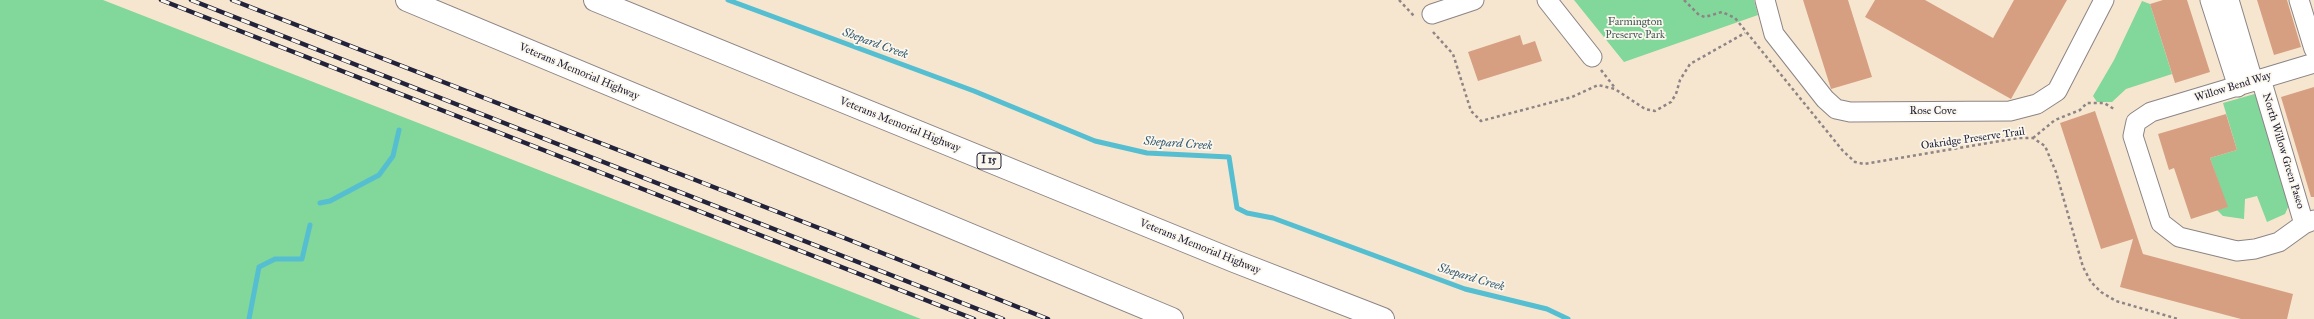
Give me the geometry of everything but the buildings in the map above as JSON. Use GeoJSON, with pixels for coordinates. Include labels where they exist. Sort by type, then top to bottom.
{"type":"FeatureCollection","features":[{"type":"Feature","properties":{"kind":"highway","name":"Veterans Memorial Highway"},"geometry":{"type":"LineString","coordinates":[[408,0],[1172,319]]}},
{"type":"Feature","properties":{"kind":"highway","name":"Veterans Memorial Highway"},"geometry":{"type":"LineString","coordinates":[[595,0],[1234,261],[1383,319]]}},
{"type":"Feature","properties":{"kind":"street"},"geometry":{"type":"LineString","coordinates":[[1427,21],[1474,0]]}},
{"type":"Feature","properties":{"kind":"street"},"geometry":{"type":"LineString","coordinates":[[1547,0],[1592,57]]}},
{"type":"Feature","properties":{"kind":"street","name":"Rose Cove"},"geometry":{"type":"LineString","coordinates":[[1765,0],[1774,34],[1825,99],[1836,109],[1850,112],[2010,111],[2037,104],[2057,91],[2104,0]]}},
{"type":"Feature","properties":{"kind":"street"},"geometry":{"type":"LineString","coordinates":[[2210,0],[2250,82]]}},
{"type":"Feature","properties":{"kind":"street"},"geometry":{"type":"LineString","coordinates":[[2229,0],[2250,82]]}},
{"type":"Feature","properties":{"kind":"street"},"geometry":{"type":"LineString","coordinates":[[2299,0],[2314,49]]}},
{"type":"Feature","properties":{"kind":"street","name":"Willow Bend Way"},"geometry":{"type":"LineString","coordinates":[[2309,222],[2279,242],[2255,249],[2237,251],[2179,237],[2160,223],[2133,136],[2136,122],[2151,112],[2314,63]]}},
{"type":"Feature","properties":{"kind":"street","name":"North Willow Green Paseo"},"geometry":{"type":"LineString","coordinates":[[2250,82],[2309,222]]}},
{"type":"Feature","properties":{"kind":"path"},"geometry":{"type":"LineString","coordinates":[[1399,0],[1407,11],[1427,21],[1453,54],[1471,111],[1481,120],[1572,97],[1598,85],[1615,89],[1645,109],[1655,111],[1671,102],[1690,64],[1746,33]]}},
{"type":"Feature","properties":{"kind":"path","name":"Oakridge Preserve Trail"},"geometry":{"type":"LineString","coordinates":[[1684,0],[1699,15],[1705,17],[1717,12],[1722,12],[1735,18],[1846,154],[1855,162],[1864,164],[2018,138],[2033,138],[2045,146],[2056,172],[2084,267],[2091,282],[2101,292],[2116,301],[2178,319]]}},
{"type":"Feature","properties":{"kind":"path"},"geometry":{"type":"LineString","coordinates":[[1592,57],[1615,89]]}},
{"type":"Feature","properties":{"kind":"path"},"geometry":{"type":"LineString","coordinates":[[2033,138],[2055,120],[2080,110],[2087,103],[2104,103],[2114,109]]}},
{"type":"Feature","properties":{"kind":"green space"},"geometry":{"type":"Polygon","coordinates":[[[0,0],[103,0],[921,319],[0,319],[0,0]]]}},
{"type":"Feature","properties":{"kind":"green space","name":"Farmington Preserve Park"},"geometry":{"type":"Polygon","coordinates":[[[1574,0],[1754,0],[1758,15],[1624,62],[1574,0]]]}},
{"type":"Feature","properties":{"kind":"green space"},"geometry":{"type":"Polygon","coordinates":[[[2142,1],[2150,4],[2172,74],[2126,89],[2112,102],[2097,102],[2093,96],[2114,60],[2142,1]]]}},
{"type":"Feature","properties":{"kind":"green space"},"geometry":{"type":"Polygon","coordinates":[[[2258,93],[2289,205],[2285,214],[2267,222],[2257,196],[2245,199],[2244,219],[2223,216],[2217,210],[2227,207],[2210,158],[2237,150],[2223,103],[2258,93]]]}},
{"type":"Feature","properties":{"kind":"waterway","name":"Shepard Creek"},"geometry":{"type":"LineString","coordinates":[[728,0],[974,91],[1095,141],[1147,153],[1229,157],[1237,208],[1247,213],[1273,218],[1465,289],[1547,309],[1568,319]]}},
{"type":"Feature","properties":{"kind":"waterway","name":"Shepard Creek"},"geometry":{"type":"LineString","coordinates":[[320,203],[330,201],[379,175],[393,156],[399,130]]}},
{"type":"Feature","properties":{"kind":"waterway","name":"Shepard Creek"},"geometry":{"type":"LineString","coordinates":[[249,319],[259,267],[275,259],[302,259],[310,225]]}},
{"type":"Feature","properties":{"kind":"railway"},"geometry":{"type":"LineString","coordinates":[[161,0],[974,319]]}},
{"type":"Feature","properties":{"kind":"railway"},"geometry":{"type":"LineString","coordinates":[[191,0],[1003,319]]}},
{"type":"Feature","properties":{"kind":"railway"},"geometry":{"type":"LineString","coordinates":[[232,0],[837,235],[1048,319]]}}]}
